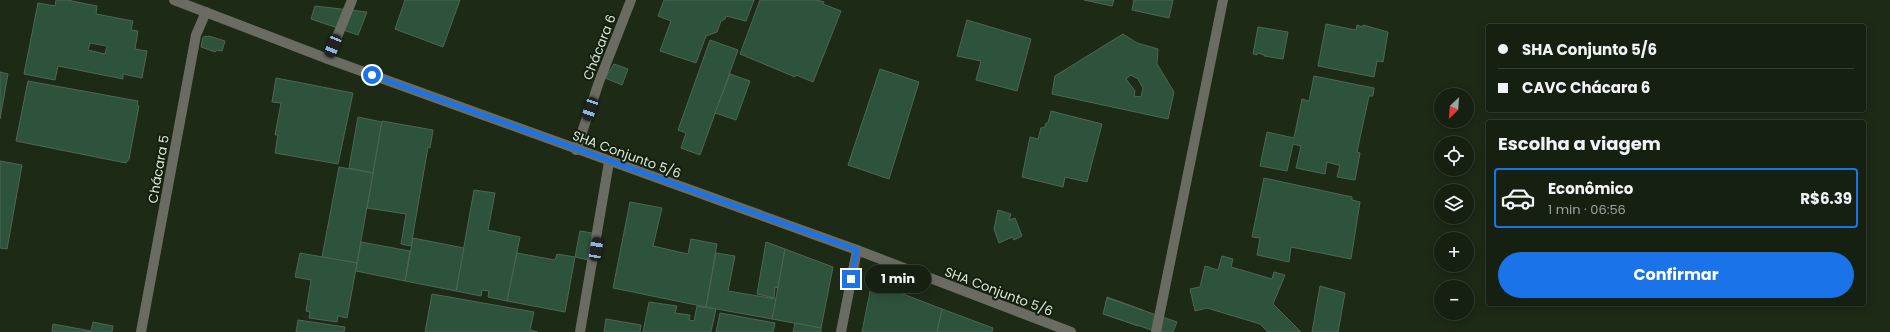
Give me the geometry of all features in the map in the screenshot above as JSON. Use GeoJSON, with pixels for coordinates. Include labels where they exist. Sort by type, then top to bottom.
{"type":"FeatureCollection","features":[{"type":"Feature","properties":{"kind":"street","name":"SHA Conjunto 5/6"},"geometry":{"type":"LineString","coordinates":[[174,0],[328,59],[576,150],[857,250],[1071,332]]}},
{"type":"Feature","properties":{"kind":"street"},"geometry":{"type":"LineString","coordinates":[[328,59],[352,0]]}},
{"type":"Feature","properties":{"kind":"street","name":"Chácara 6"},"geometry":{"type":"LineString","coordinates":[[576,150],[599,82],[631,0]]}},
{"type":"Feature","properties":{"kind":"street"},"geometry":{"type":"LineString","coordinates":[[1156,332],[1223,0]]}},
{"type":"Feature","properties":{"kind":"street","name":"Chácara 5"},"geometry":{"type":"LineString","coordinates":[[142,332],[196,35],[206,12]]}},
{"type":"Feature","properties":{"kind":"street"},"geometry":{"type":"LineString","coordinates":[[580,332],[609,162]]}},
{"type":"Feature","properties":{"kind":"street"},"geometry":{"type":"LineString","coordinates":[[841,332],[857,250]]}},
{"type":"Feature","properties":{"kind":"building"},"geometry":{"type":"Polygon","coordinates":[[[56,0],[67,0],[97,6],[96,14],[133,21],[131,30],[138,31],[135,49],[147,51],[142,78],[123,74],[123,79],[58,66],[55,80],[24,74],[38,3],[55,6],[56,0]],[[90,43],[88,50],[105,54],[107,46],[90,43]]]}},
{"type":"Feature","properties":{"kind":"building"},"geometry":{"type":"Polygon","coordinates":[[[405,0],[460,0],[443,47],[395,29],[405,0]]]}},
{"type":"Feature","properties":{"kind":"building"},"geometry":{"type":"Polygon","coordinates":[[[664,0],[754,0],[746,21],[726,16],[725,19],[721,21],[717,32],[706,36],[696,63],[660,51],[671,21],[658,16],[664,0]]]}},
{"type":"Feature","properties":{"kind":"building"},"geometry":{"type":"Polygon","coordinates":[[[760,0],[817,0],[841,11],[813,82],[796,75],[795,77],[740,54],[760,0]]]}},
{"type":"Feature","properties":{"kind":"building"},"geometry":{"type":"Polygon","coordinates":[[[1084,0],[1114,0],[1112,6],[1084,0]]]}},
{"type":"Feature","properties":{"kind":"building"},"geometry":{"type":"Polygon","coordinates":[[[1134,0],[1173,0],[1169,18],[1132,10],[1134,0]]]}},
{"type":"Feature","properties":{"kind":"building"},"geometry":{"type":"Polygon","coordinates":[[[315,6],[367,12],[358,35],[311,19],[315,6]]]}},
{"type":"Feature","properties":{"kind":"building"},"geometry":{"type":"Polygon","coordinates":[[[967,20],[1031,39],[1017,91],[976,80],[981,61],[957,56],[967,20]]]}},
{"type":"Feature","properties":{"kind":"building"},"geometry":{"type":"Polygon","coordinates":[[[1326,24],[1356,30],[1357,25],[1363,27],[1363,25],[1388,32],[1383,62],[1377,61],[1374,77],[1318,66],[1326,24]]]}},
{"type":"Feature","properties":{"kind":"building"},"geometry":{"type":"Polygon","coordinates":[[[1258,27],[1288,32],[1283,59],[1264,56],[1258,53],[1257,55],[1253,54],[1258,27]]]}},
{"type":"Feature","properties":{"kind":"building"},"geometry":{"type":"Polygon","coordinates":[[[1123,34],[1137,43],[1158,49],[1157,64],[1174,92],[1168,119],[1052,94],[1055,76],[1123,34]],[[1131,75],[1126,79],[1135,91],[1134,96],[1141,97],[1143,88],[1138,79],[1131,75]]]}},
{"type":"Feature","properties":{"kind":"building"},"geometry":{"type":"Polygon","coordinates":[[[209,36],[225,41],[222,51],[217,50],[215,52],[201,47],[203,37],[209,36]]]}},
{"type":"Feature","properties":{"kind":"building"},"geometry":{"type":"Polygon","coordinates":[[[710,40],[738,50],[700,155],[681,148],[686,133],[678,130],[710,40]]]}},
{"type":"Feature","properties":{"kind":"building"},"geometry":{"type":"Polygon","coordinates":[[[614,64],[628,69],[622,85],[605,78],[614,64]]]}},
{"type":"Feature","properties":{"kind":"building"},"geometry":{"type":"Polygon","coordinates":[[[880,69],[919,82],[889,179],[848,165],[880,69]]]}},
{"type":"Feature","properties":{"kind":"building"},"geometry":{"type":"Polygon","coordinates":[[[0,72],[8,74],[0,119],[0,72]]]}},
{"type":"Feature","properties":{"kind":"building"},"geometry":{"type":"Polygon","coordinates":[[[730,74],[750,81],[736,120],[715,113],[730,74]]]}},
{"type":"Feature","properties":{"kind":"building"},"geometry":{"type":"Polygon","coordinates":[[[1314,76],[1374,88],[1373,96],[1369,96],[1357,152],[1360,153],[1355,180],[1337,177],[1340,165],[1327,162],[1325,174],[1296,168],[1301,146],[1293,144],[1287,171],[1260,166],[1267,132],[1294,138],[1302,99],[1309,101],[1314,76]]]}},
{"type":"Feature","properties":{"kind":"building"},"geometry":{"type":"Polygon","coordinates":[[[276,78],[353,93],[338,164],[275,153],[278,135],[275,135],[281,103],[272,102],[276,78]]]}},
{"type":"Feature","properties":{"kind":"building"},"geometry":{"type":"Polygon","coordinates":[[[28,81],[138,101],[137,105],[139,106],[129,159],[126,163],[16,141],[28,81]]]}},
{"type":"Feature","properties":{"kind":"building"},"geometry":{"type":"Polygon","coordinates":[[[1051,111],[1102,124],[1087,182],[1065,177],[1063,187],[1022,177],[1030,137],[1038,139],[1041,128],[1045,127],[1046,123],[1048,123],[1051,111]]]}},
{"type":"Feature","properties":{"kind":"building"},"geometry":{"type":"Polygon","coordinates":[[[358,117],[382,122],[373,173],[349,168],[358,117]]]}},
{"type":"Feature","properties":{"kind":"building"},"geometry":{"type":"Polygon","coordinates":[[[382,121],[433,130],[430,148],[428,147],[411,246],[401,244],[406,214],[367,208],[382,121]]]}},
{"type":"Feature","properties":{"kind":"building"},"geometry":{"type":"Polygon","coordinates":[[[0,161],[22,165],[7,249],[0,248],[0,161]]]}},
{"type":"Feature","properties":{"kind":"building"},"geometry":{"type":"Polygon","coordinates":[[[339,167],[373,173],[357,263],[322,257],[339,167]]]}},
{"type":"Feature","properties":{"kind":"building"},"geometry":{"type":"Polygon","coordinates":[[[1264,178],[1352,197],[1352,200],[1360,202],[1351,259],[1291,247],[1289,262],[1257,255],[1260,238],[1252,237],[1264,178]]]}},
{"type":"Feature","properties":{"kind":"building"},"geometry":{"type":"Polygon","coordinates":[[[474,190],[495,193],[488,230],[520,237],[507,301],[488,297],[489,291],[482,290],[481,296],[456,291],[474,190]]]}},
{"type":"Feature","properties":{"kind":"building"},"geometry":{"type":"Polygon","coordinates":[[[630,202],[662,208],[653,246],[688,254],[691,239],[717,244],[706,307],[613,288],[630,202]]]}},
{"type":"Feature","properties":{"kind":"building"},"geometry":{"type":"Polygon","coordinates":[[[998,210],[1011,214],[1009,220],[1015,218],[1022,236],[1014,240],[1012,237],[999,243],[994,229],[998,210]]]}},
{"type":"Feature","properties":{"kind":"building"},"geometry":{"type":"Polygon","coordinates":[[[580,231],[598,234],[593,261],[575,257],[580,231]]]}},
{"type":"Feature","properties":{"kind":"building"},"geometry":{"type":"Polygon","coordinates":[[[413,238],[464,248],[456,291],[405,281],[413,238]]]}},
{"type":"Feature","properties":{"kind":"building"},"geometry":{"type":"Polygon","coordinates":[[[361,242],[410,251],[405,281],[356,271],[361,242]]]}},
{"type":"Feature","properties":{"kind":"building"},"geometry":{"type":"Polygon","coordinates":[[[766,242],[785,249],[778,288],[775,287],[774,298],[757,294],[766,242]]]}},
{"type":"Feature","properties":{"kind":"building"},"geometry":{"type":"Polygon","coordinates":[[[785,249],[833,267],[821,328],[772,319],[785,249]]]}},
{"type":"Feature","properties":{"kind":"building"},"geometry":{"type":"Polygon","coordinates":[[[300,253],[357,263],[347,318],[338,316],[337,322],[309,318],[310,312],[306,311],[311,280],[295,277],[300,253]]]}},
{"type":"Feature","properties":{"kind":"building"},"geometry":{"type":"Polygon","coordinates":[[[517,253],[555,260],[557,254],[575,257],[565,312],[507,301],[517,253]]]}},
{"type":"Feature","properties":{"kind":"building"},"geometry":{"type":"Polygon","coordinates":[[[716,253],[735,256],[728,291],[776,299],[772,319],[706,307],[716,253]]]}},
{"type":"Feature","properties":{"kind":"building"},"geometry":{"type":"Polygon","coordinates":[[[1222,256],[1233,259],[1231,267],[1272,279],[1274,272],[1285,275],[1273,304],[1301,332],[1268,332],[1260,324],[1207,308],[1195,311],[1190,289],[1200,287],[1205,266],[1218,270],[1222,256]]]}},
{"type":"Feature","properties":{"kind":"building"},"geometry":{"type":"Polygon","coordinates":[[[872,282],[942,309],[937,332],[862,332],[872,282]]]}},
{"type":"Feature","properties":{"kind":"building"},"geometry":{"type":"Polygon","coordinates":[[[1320,286],[1345,293],[1338,332],[1312,332],[1320,286]]]}},
{"type":"Feature","properties":{"kind":"building"},"geometry":{"type":"Polygon","coordinates":[[[432,294],[534,312],[530,330],[538,332],[425,332],[432,294]]]}},
{"type":"Feature","properties":{"kind":"building"},"geometry":{"type":"Polygon","coordinates":[[[1107,297],[1143,310],[1138,326],[1104,314],[1107,297]]]}},
{"type":"Feature","properties":{"kind":"building"},"geometry":{"type":"Polygon","coordinates":[[[1107,298],[1177,322],[1173,332],[1158,332],[1103,314],[1107,298]]]}},
{"type":"Feature","properties":{"kind":"building"},"geometry":{"type":"Polygon","coordinates":[[[649,302],[677,306],[675,313],[690,315],[689,320],[694,321],[697,306],[716,309],[711,332],[643,332],[649,302]]]}},
{"type":"Feature","properties":{"kind":"building"},"geometry":{"type":"Polygon","coordinates":[[[942,309],[993,328],[992,332],[937,332],[942,309]]]}},
{"type":"Feature","properties":{"kind":"building"},"geometry":{"type":"Polygon","coordinates":[[[720,313],[775,323],[773,332],[716,332],[720,313]]]}},
{"type":"Feature","properties":{"kind":"building"},"geometry":{"type":"Polygon","coordinates":[[[606,319],[641,325],[640,332],[604,332],[606,319]]]}},
{"type":"Feature","properties":{"kind":"building"},"geometry":{"type":"Polygon","coordinates":[[[298,320],[345,327],[344,332],[296,332],[298,320]]]}},
{"type":"Feature","properties":{"kind":"building"},"geometry":{"type":"Polygon","coordinates":[[[93,322],[113,326],[112,332],[52,332],[53,324],[91,331],[93,322]]]}},
{"type":"Feature","properties":{"kind":"building"},"geometry":{"type":"Polygon","coordinates":[[[795,323],[821,328],[821,332],[793,332],[795,323]]]}},
{"type":"Feature","properties":{"kind":"route"},"geometry":{"type":"LineString","coordinates":[[372,75],[857,250],[851,279]]}}]}
